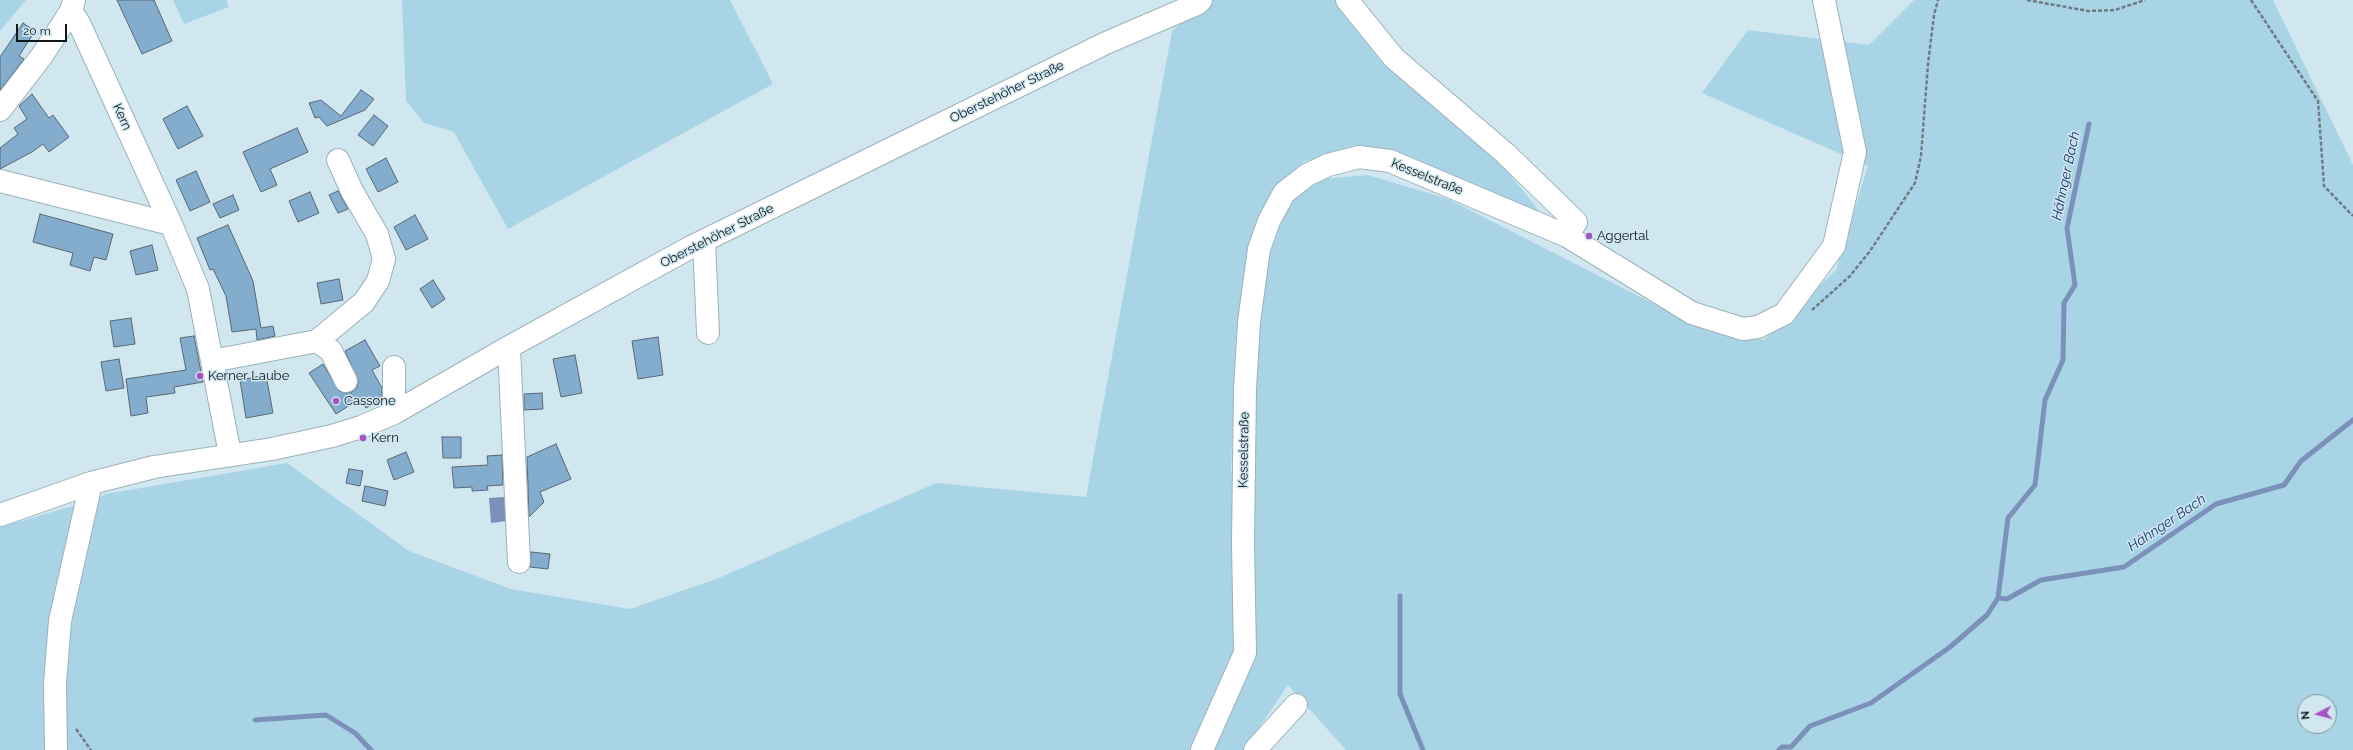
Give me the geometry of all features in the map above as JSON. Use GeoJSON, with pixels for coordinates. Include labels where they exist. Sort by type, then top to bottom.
{"type":"FeatureCollection","features":[{"type":"Feature","properties":{"kind":"street","name":"Oberstehöher Straße"},"geometry":{"type":"LineString","coordinates":[[0,515],[91,483],[154,467],[332,436],[361,427],[394,413],[509,347],[704,242],[1106,43],[1201,0]]}},
{"type":"Feature","properties":{"kind":"street"},"geometry":{"type":"LineString","coordinates":[[1347,0],[1394,58],[1506,154],[1576,222],[1567,236]]}},
{"type":"Feature","properties":{"kind":"street","name":"Kesselstraße"},"geometry":{"type":"LineString","coordinates":[[1202,750],[1245,653],[1243,542],[1245,389],[1249,322],[1259,249],[1269,221],[1284,193],[1307,175],[1328,164],[1359,157],[1390,161],[1567,236],[1692,313],[1743,329],[1758,327],[1784,314],[1834,246],[1855,152],[1824,0]]}},
{"type":"Feature","properties":{"kind":"street","name":"Kern"},"geometry":{"type":"LineString","coordinates":[[0,110],[41,57],[72,5]]}},
{"type":"Feature","properties":{"kind":"street","name":"Kern"},"geometry":{"type":"LineString","coordinates":[[72,5],[171,224],[198,289],[230,454]]}},
{"type":"Feature","properties":{"kind":"street"},"geometry":{"type":"LineString","coordinates":[[212,361],[317,341],[364,302],[378,281],[384,259],[377,234],[352,191],[338,160]]}},
{"type":"Feature","properties":{"kind":"street"},"geometry":{"type":"LineString","coordinates":[[0,181],[171,224]]}},
{"type":"Feature","properties":{"kind":"street"},"geometry":{"type":"LineString","coordinates":[[704,242],[708,333]]}},
{"type":"Feature","properties":{"kind":"street"},"geometry":{"type":"LineString","coordinates":[[317,341],[331,351],[346,380]]}},
{"type":"Feature","properties":{"kind":"street"},"geometry":{"type":"LineString","coordinates":[[509,347],[519,562]]}},
{"type":"Feature","properties":{"kind":"street"},"geometry":{"type":"LineString","coordinates":[[394,367],[394,413]]}},
{"type":"Feature","properties":{"kind":"street"},"geometry":{"type":"LineString","coordinates":[[56,750],[55,683],[60,621],[91,483]]}},
{"type":"Feature","properties":{"kind":"street"},"geometry":{"type":"LineString","coordinates":[[1255,750],[1296,705]]}},
{"type":"Feature","properties":{"kind":"path"},"geometry":{"type":"LineString","coordinates":[[1811,311],[1844,282],[1870,251],[1915,183],[1922,156],[1928,64],[1934,15],[1938,0]]}},
{"type":"Feature","properties":{"kind":"path"},"geometry":{"type":"LineString","coordinates":[[2027,0],[2088,11],[2115,10],[2145,0]]}},
{"type":"Feature","properties":{"kind":"path"},"geometry":{"type":"LineString","coordinates":[[2251,0],[2318,101],[2324,186],[2353,216]]}},
{"type":"Feature","properties":{"kind":"shaded area"},"geometry":{"type":"Polygon","coordinates":[[[0,0],[26,0],[0,31],[0,0]]]}},
{"type":"Feature","properties":{"kind":"shaded area"},"geometry":{"type":"Polygon","coordinates":[[[173,0],[226,0],[229,7],[184,24],[173,0]]]}},
{"type":"Feature","properties":{"kind":"shaded area"},"geometry":{"type":"Polygon","coordinates":[[[402,0],[730,0],[773,84],[508,229],[454,132],[424,123],[406,101],[402,0]]]}},
{"type":"Feature","properties":{"kind":"shaded area"},"geometry":{"type":"Polygon","coordinates":[[[1208,0],[1336,0],[1480,137],[1548,222],[1372,153],[1305,161],[1274,191],[1254,233],[1244,273],[1236,337],[1231,473],[1251,477],[1259,319],[1268,251],[1279,222],[1294,196],[1322,179],[1368,175],[1448,199],[1707,331],[1764,340],[1836,270],[1868,166],[1702,93],[1748,30],[1869,45],[1914,0],[2273,0],[2353,165],[2353,750],[1346,750],[1288,685],[1244,750],[0,750],[0,527],[97,499],[106,494],[287,463],[409,551],[511,589],[630,609],[719,578],[936,483],[1086,497],[1172,31],[1208,0]]]}},
{"type":"Feature","properties":{"kind":"shaded area"},"geometry":{"type":"Polygon","coordinates":[[[504,497],[506,521],[491,523],[489,498],[504,497]]]}},
{"type":"Feature","properties":{"kind":"building"},"geometry":{"type":"Polygon","coordinates":[[[117,0],[154,0],[172,41],[142,54],[117,0]]]}},
{"type":"Feature","properties":{"kind":"building"},"geometry":{"type":"Polygon","coordinates":[[[23,23],[35,31],[19,56],[24,59],[0,90],[0,57],[23,23]]]}},
{"type":"Feature","properties":{"kind":"building"},"geometry":{"type":"Polygon","coordinates":[[[361,90],[374,99],[365,110],[327,126],[319,117],[315,118],[309,103],[321,100],[341,116],[361,90]]]}},
{"type":"Feature","properties":{"kind":"building"},"geometry":{"type":"Polygon","coordinates":[[[32,94],[49,118],[53,115],[69,137],[49,152],[43,144],[32,152],[0,169],[0,148],[18,134],[14,128],[27,119],[19,106],[32,94]]]}},
{"type":"Feature","properties":{"kind":"building"},"geometry":{"type":"Polygon","coordinates":[[[187,106],[203,136],[178,149],[163,119],[187,106]]]}},
{"type":"Feature","properties":{"kind":"building"},"geometry":{"type":"Polygon","coordinates":[[[374,115],[388,126],[373,146],[358,135],[374,115]]]}},
{"type":"Feature","properties":{"kind":"building"},"geometry":{"type":"Polygon","coordinates":[[[297,128],[308,152],[270,169],[277,185],[261,192],[243,152],[297,128]]]}},
{"type":"Feature","properties":{"kind":"building"},"geometry":{"type":"Polygon","coordinates":[[[386,158],[398,182],[378,192],[366,169],[386,158]]]}},
{"type":"Feature","properties":{"kind":"building"},"geometry":{"type":"Polygon","coordinates":[[[196,171],[210,202],[190,211],[176,180],[196,171]]]}},
{"type":"Feature","properties":{"kind":"building"},"geometry":{"type":"Polygon","coordinates":[[[338,191],[348,209],[338,213],[329,195],[338,191]]]}},
{"type":"Feature","properties":{"kind":"building"},"geometry":{"type":"Polygon","coordinates":[[[310,192],[319,213],[298,222],[289,201],[310,192]]]}},
{"type":"Feature","properties":{"kind":"building"},"geometry":{"type":"Polygon","coordinates":[[[233,195],[239,210],[220,218],[213,204],[233,195]]]}},
{"type":"Feature","properties":{"kind":"building"},"geometry":{"type":"Polygon","coordinates":[[[40,214],[113,234],[106,260],[94,257],[90,271],[70,265],[73,253],[33,242],[40,214]]]}},
{"type":"Feature","properties":{"kind":"building"},"geometry":{"type":"Polygon","coordinates":[[[415,215],[428,239],[406,250],[394,227],[415,215]]]}},
{"type":"Feature","properties":{"kind":"building"},"geometry":{"type":"Polygon","coordinates":[[[228,225],[253,281],[261,328],[273,326],[275,336],[257,340],[256,329],[232,332],[226,296],[213,269],[210,270],[197,238],[228,225]]]}},
{"type":"Feature","properties":{"kind":"building"},"geometry":{"type":"Polygon","coordinates":[[[152,245],[158,270],[136,275],[130,251],[152,245]]]}},
{"type":"Feature","properties":{"kind":"building"},"geometry":{"type":"Polygon","coordinates":[[[339,279],[343,300],[321,304],[317,283],[339,279]]]}},
{"type":"Feature","properties":{"kind":"building"},"geometry":{"type":"Polygon","coordinates":[[[433,280],[445,299],[432,308],[420,289],[433,280]]]}},
{"type":"Feature","properties":{"kind":"building"},"geometry":{"type":"Polygon","coordinates":[[[131,318],[135,344],[114,347],[110,321],[131,318]]]}},
{"type":"Feature","properties":{"kind":"building"},"geometry":{"type":"Polygon","coordinates":[[[194,336],[203,382],[174,387],[175,393],[146,397],[148,413],[131,416],[126,379],[186,370],[180,338],[194,336]]]}},
{"type":"Feature","properties":{"kind":"building"},"geometry":{"type":"Polygon","coordinates":[[[658,337],[663,375],[638,379],[632,341],[658,337]]]}},
{"type":"Feature","properties":{"kind":"building"},"geometry":{"type":"Polygon","coordinates":[[[365,340],[380,366],[372,370],[382,388],[382,400],[366,408],[361,398],[336,414],[309,373],[323,364],[339,391],[346,393],[352,392],[357,388],[358,381],[345,351],[365,340]]]}},
{"type":"Feature","properties":{"kind":"building"},"geometry":{"type":"Polygon","coordinates":[[[575,355],[582,393],[561,397],[553,359],[575,355]]]}},
{"type":"Feature","properties":{"kind":"building"},"geometry":{"type":"Polygon","coordinates":[[[119,359],[124,388],[106,391],[101,362],[119,359]]]}},
{"type":"Feature","properties":{"kind":"building"},"geometry":{"type":"Polygon","coordinates":[[[266,375],[273,413],[246,418],[240,380],[266,375]]]}},
{"type":"Feature","properties":{"kind":"building"},"geometry":{"type":"Polygon","coordinates":[[[542,393],[543,409],[524,410],[524,394],[542,393]]]}},
{"type":"Feature","properties":{"kind":"building"},"geometry":{"type":"Polygon","coordinates":[[[442,437],[461,437],[461,458],[443,458],[442,437]]]}},
{"type":"Feature","properties":{"kind":"building"},"geometry":{"type":"Polygon","coordinates":[[[556,444],[571,479],[540,492],[544,502],[529,517],[527,457],[556,444]]]}},
{"type":"Feature","properties":{"kind":"building"},"geometry":{"type":"Polygon","coordinates":[[[406,452],[414,472],[394,480],[387,460],[406,452]]]}},
{"type":"Feature","properties":{"kind":"building"},"geometry":{"type":"Polygon","coordinates":[[[502,455],[503,485],[487,486],[488,490],[472,491],[472,487],[454,488],[452,467],[488,465],[487,456],[502,455]]]}},
{"type":"Feature","properties":{"kind":"building"},"geometry":{"type":"Polygon","coordinates":[[[349,469],[363,471],[360,486],[346,483],[349,469]]]}},
{"type":"Feature","properties":{"kind":"building"},"geometry":{"type":"Polygon","coordinates":[[[365,486],[388,491],[385,506],[362,501],[365,486]]]}},
{"type":"Feature","properties":{"kind":"building"},"geometry":{"type":"Polygon","coordinates":[[[531,552],[550,554],[548,569],[530,567],[531,552]]]}},
{"type":"Feature","properties":{"kind":"waterway","name":"Hähnger Bach"},"geometry":{"type":"LineString","coordinates":[[1779,750],[1782,747],[1791,747],[1810,726],[1871,703],[1950,647],[1987,615],[1998,598],[2008,518],[2035,485],[2045,400],[2063,360],[2064,303],[2075,285],[2067,228],[2089,124]]}},
{"type":"Feature","properties":{"kind":"waterway","name":"Hähnger Bach"},"geometry":{"type":"LineString","coordinates":[[1998,598],[2007,599],[2041,580],[2124,567],[2216,504],[2284,485],[2301,461],[2353,420]]}},
{"type":"Feature","properties":{"kind":"waterway"},"geometry":{"type":"LineString","coordinates":[[1400,596],[1400,694],[1423,750]]}},
{"type":"Feature","properties":{"kind":"waterway"},"geometry":{"type":"LineString","coordinates":[[255,720],[326,715],[355,733],[371,750]]}},
{"type":"Feature","properties":{"kind":"place","name":"Aggertal"},"geometry":{"type":"Point","coordinates":[1589,236]}},
{"type":"Feature","properties":{"kind":"place","name":"Kerner Laube"},"geometry":{"type":"Point","coordinates":[200,376]}},
{"type":"Feature","properties":{"kind":"place","name":"Cassone"},"geometry":{"type":"Point","coordinates":[336,401]}},
{"type":"Feature","properties":{"kind":"place","name":"Kern"},"geometry":{"type":"Point","coordinates":[363,438]}}]}
